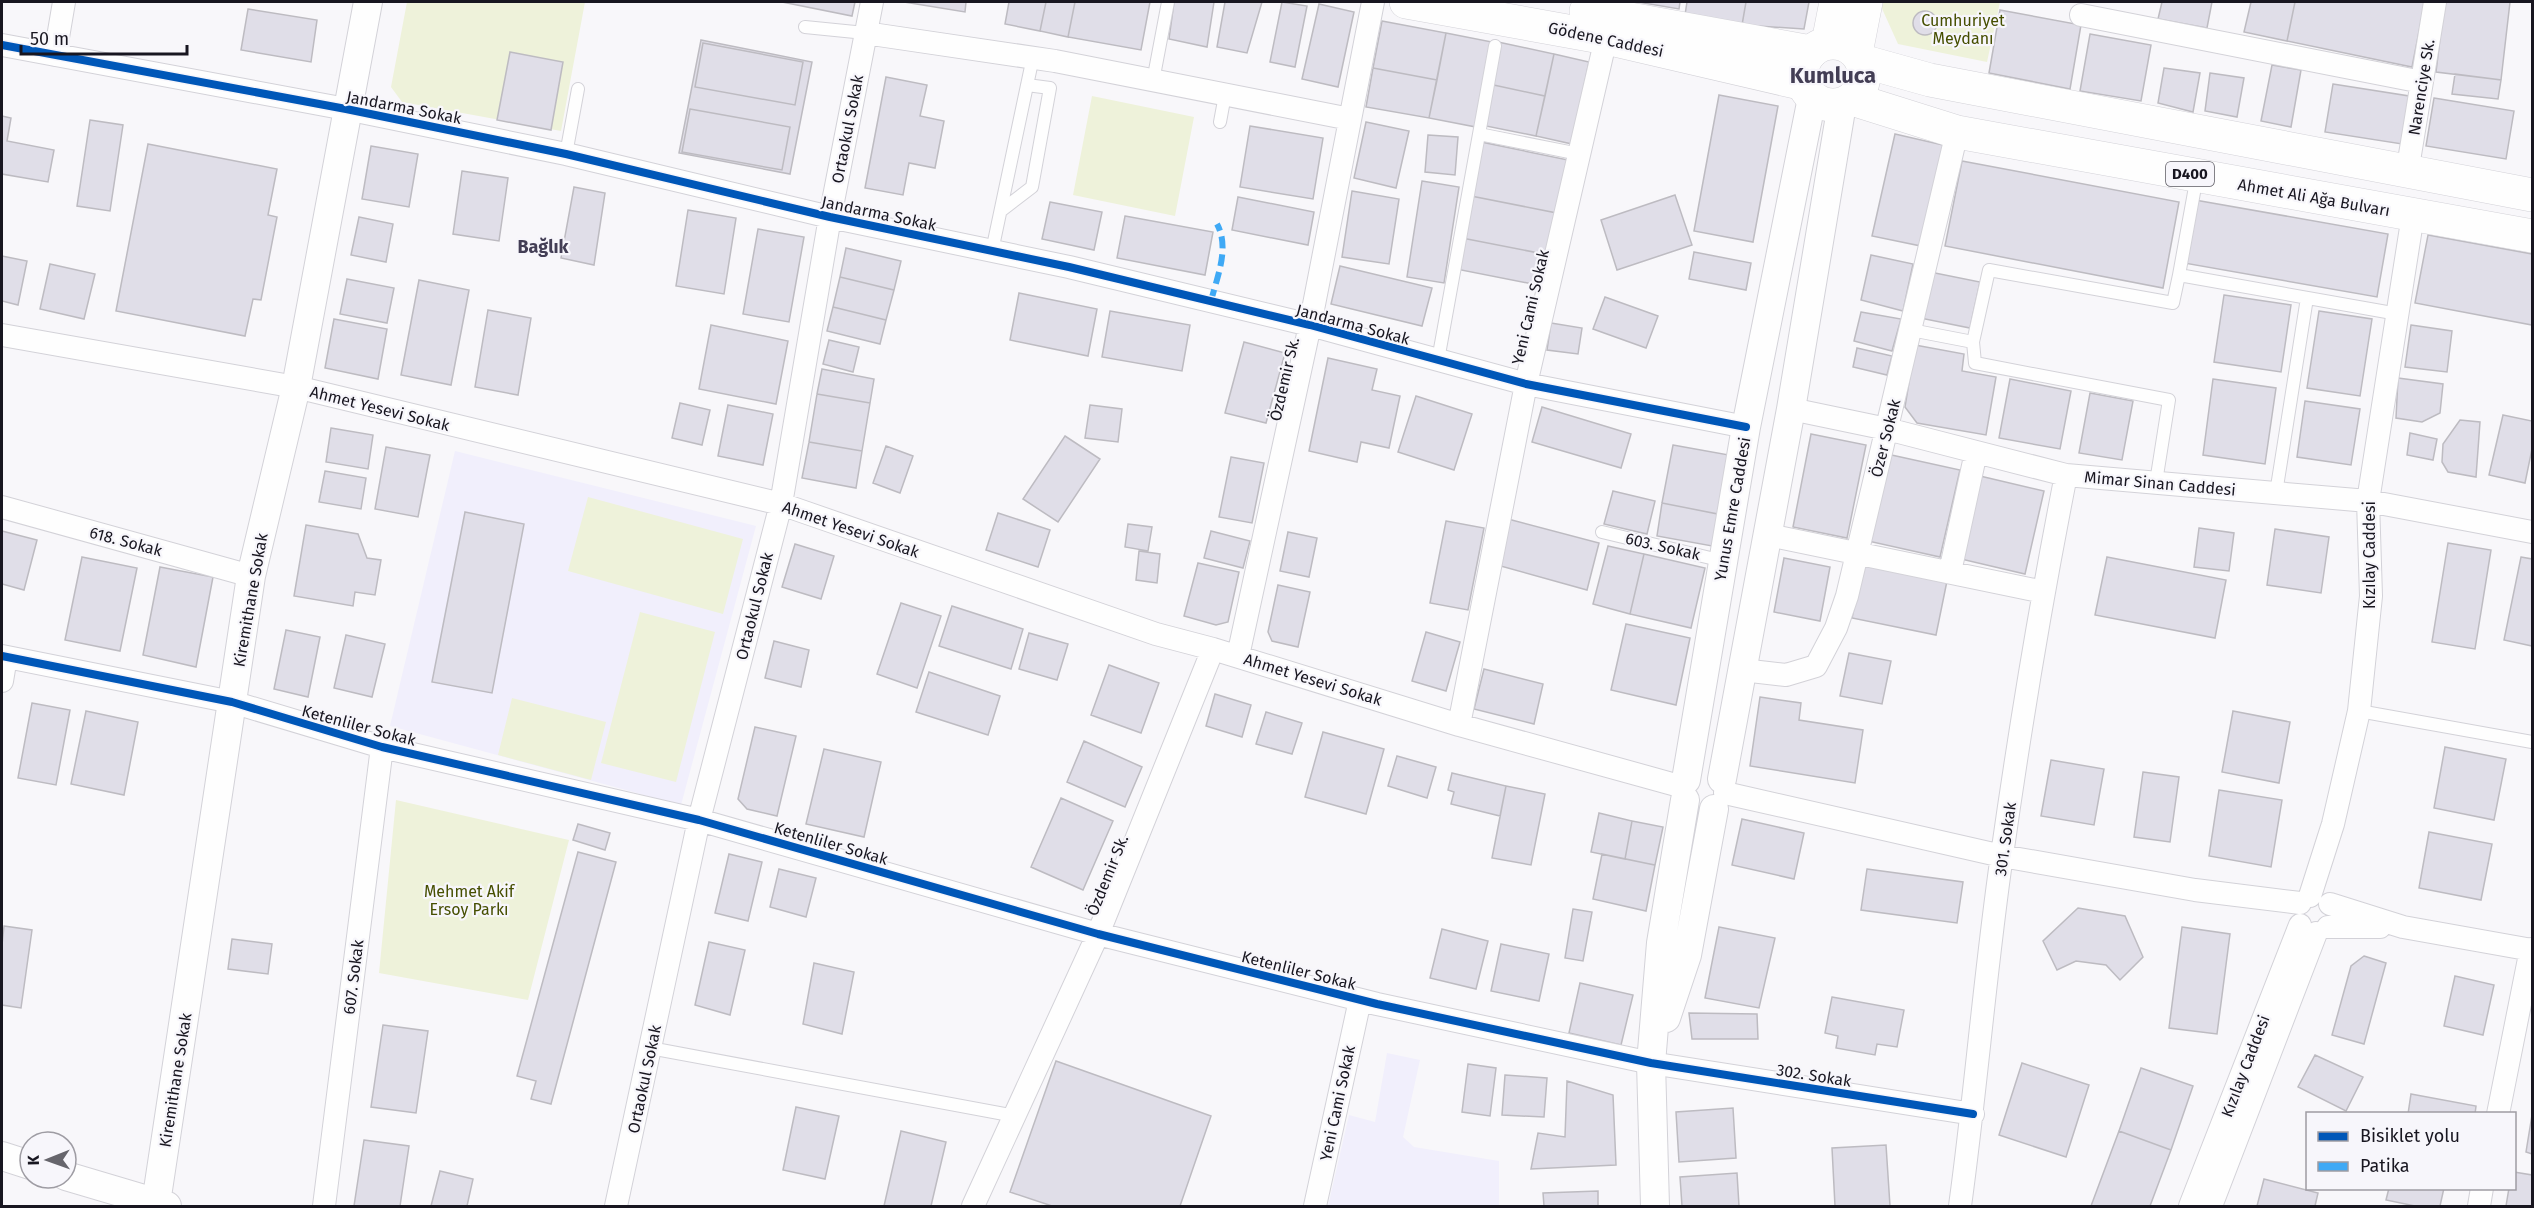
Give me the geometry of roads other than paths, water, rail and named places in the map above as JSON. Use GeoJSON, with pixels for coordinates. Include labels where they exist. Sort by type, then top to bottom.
{"type":"FeatureCollection","features":[{"type":"Feature","properties":{"kind":"main road","name":"Gödene Caddesi"},"geometry":{"type":"LineString","coordinates":[[1406,2],[1606,38],[1827,96]]}},
{"type":"Feature","properties":{"kind":"main road","name":"Gödene Caddesi"},"geometry":{"type":"LineString","coordinates":[[1530,2],[1839,52]]}},
{"type":"Feature","properties":{"kind":"main road"},"geometry":{"type":"LineString","coordinates":[[1836,2],[1839,52],[1864,72],[1863,82],[1827,96],[1803,67],[1839,52],[1866,2]]}},
{"type":"Feature","properties":{"kind":"main road"},"geometry":{"type":"LineString","coordinates":[[1839,52],[1930,80],[2532,195]]}},
{"type":"Feature","properties":{"kind":"main road","name":"Ahmet Ali Ağa Bulvarı"},"geometry":{"type":"LineString","coordinates":[[1827,96],[1957,132],[2532,236]]}},
{"type":"Feature","properties":{"kind":"street"},"geometry":{"type":"LineString","coordinates":[[55,54],[64,2]]}},
{"type":"Feature","properties":{"kind":"street","name":"Kiremithane Sokak"},"geometry":{"type":"LineString","coordinates":[[160,1205],[251,576],[296,387],[346,109],[368,2]]}},
{"type":"Feature","properties":{"kind":"street","name":"Ortaokul Sokak"},"geometry":{"type":"LineString","coordinates":[[616,1206],[699,820],[781,504],[830,217],[872,2]]}},
{"type":"Feature","properties":{"kind":"street","name":"Özdemir Sk."},"geometry":{"type":"LineString","coordinates":[[1238,656],[1310,326],[1373,2]]}},
{"type":"Feature","properties":{"kind":"street","name":"Narenciye Sk."},"geometry":{"type":"LineString","coordinates":[[2407,172],[2436,2]]}},
{"type":"Feature","properties":{"kind":"street"},"geometry":{"type":"LineString","coordinates":[[2081,15],[2422,82]]}},
{"type":"Feature","properties":{"kind":"street"},"geometry":{"type":"LineString","coordinates":[[865,33],[1033,57],[1350,119]]}},
{"type":"Feature","properties":{"kind":"street","name":"Yeni Cami Sokak"},"geometry":{"type":"LineString","coordinates":[[1459,725],[1526,384],[1606,38]]}},
{"type":"Feature","properties":{"kind":"street","name":"Jandarma Sokak"},"geometry":{"type":"LineString","coordinates":[[2,45],[346,109],[566,154],[830,217],[993,251],[1310,326],[1526,384],[1746,427]]}},
{"type":"Feature","properties":{"kind":"street","name":"Yunus Emre Caddesi"},"geometry":{"type":"LineString","coordinates":[[1651,1063],[1687,955],[1720,793],[1791,409],[1827,96]]}},
{"type":"Feature","properties":{"kind":"street","name":"Yunus Emre Caddesi"},"geometry":{"type":"LineString","coordinates":[[1655,1206],[1651,1063],[1661,943],[1746,427],[1827,96]]}},
{"type":"Feature","properties":{"kind":"street","name":"Özer Sokak"},"geometry":{"type":"LineString","coordinates":[[1742,670],[1786,675],[1816,666],[1836,628],[1847,596],[1957,132]]}},
{"type":"Feature","properties":{"kind":"street","name":"Kızılay Caddesi"},"geometry":{"type":"LineString","coordinates":[[2211,1206],[2314,913],[2359,711],[2371,596],[2368,501],[2413,215]]}},
{"type":"Feature","properties":{"kind":"street","name":"Ahmet Yesevi Sokak"},"geometry":{"type":"LineString","coordinates":[[2,335],[296,387],[781,504],[1146,630],[1238,656],[1459,725],[1685,789]]}},
{"type":"Feature","properties":{"kind":"street","name":"Mimar Sinan Caddesi"},"geometry":{"type":"LineString","coordinates":[[1791,409],[1887,429],[2066,475],[2368,501],[2532,532]]}},
{"type":"Feature","properties":{"kind":"street"},"geometry":{"type":"LineString","coordinates":[[1950,572],[1976,452]]}},
{"type":"Feature","properties":{"kind":"street","name":"301. Sokak"},"geometry":{"type":"LineString","coordinates":[[1960,1206],[1973,1114],[2002,856],[2044,592],[2066,475]]}},
{"type":"Feature","properties":{"kind":"street","name":"618. Sokak"},"geometry":{"type":"LineString","coordinates":[[2,507],[251,576]]}},
{"type":"Feature","properties":{"kind":"street"},"geometry":{"type":"LineString","coordinates":[[1768,535],[2044,592]]}},
{"type":"Feature","properties":{"kind":"street","name":"Özdemir Sk."},"geometry":{"type":"LineString","coordinates":[[974,1206],[1098,934],[1214,649]]}},
{"type":"Feature","properties":{"kind":"street"},"geometry":{"type":"LineString","coordinates":[[2,681],[4,656]]}},
{"type":"Feature","properties":{"kind":"street","name":"Ketenliler Sokak"},"geometry":{"type":"LineString","coordinates":[[4,656],[232,702],[382,747],[699,820],[1098,934],[1360,1000],[1651,1063]]}},
{"type":"Feature","properties":{"kind":"street","name":"607. Sokak"},"geometry":{"type":"LineString","coordinates":[[324,1206],[382,747]]}},
{"type":"Feature","properties":{"kind":"street"},"geometry":{"type":"LineString","coordinates":[[1704,769],[1717,774],[1720,793],[1708,811],[1695,809],[1685,789],[1696,771],[1704,769]]}},
{"type":"Feature","properties":{"kind":"street"},"geometry":{"type":"LineString","coordinates":[[1720,793],[2002,856],[2532,950],[2498,1112]]}},
{"type":"Feature","properties":{"kind":"street","name":"Kızılay Caddesi"},"geometry":{"type":"LineString","coordinates":[[2190,1206],[2314,913]]}},
{"type":"Feature","properties":{"kind":"street","name":"Yeni Cami Sokak"},"geometry":{"type":"LineString","coordinates":[[1315,1206],[1360,1000]]}},
{"type":"Feature","properties":{"kind":"street","name":"302. Sokak"},"geometry":{"type":"LineString","coordinates":[[1651,1063],[1973,1114]]}},
{"type":"Feature","properties":{"kind":"street"},"geometry":{"type":"LineString","coordinates":[[2,1156],[18,1161]]}},
{"type":"Feature","properties":{"kind":"street"},"geometry":{"type":"LineString","coordinates":[[78,1180],[160,1205]]}},
{"type":"Feature","properties":{"kind":"street"},"geometry":{"type":"LineString","coordinates":[[2479,1206],[2482,1190]]}},
{"type":"Feature","properties":{"kind":"lane"},"geometry":{"type":"LineString","coordinates":[[1153,81],[1168,2]]}},
{"type":"Feature","properties":{"kind":"lane"},"geometry":{"type":"LineString","coordinates":[[805,27],[865,33]]}},
{"type":"Feature","properties":{"kind":"lane"},"geometry":{"type":"LineString","coordinates":[[1438,360],[1495,45]]}},
{"type":"Feature","properties":{"kind":"lane"},"geometry":{"type":"LineString","coordinates":[[993,251],[1033,57]]}},
{"type":"Feature","properties":{"kind":"lane"},"geometry":{"type":"LineString","coordinates":[[1002,210],[1032,187],[1050,88],[1027,85]]}},
{"type":"Feature","properties":{"kind":"lane"},"geometry":{"type":"LineString","coordinates":[[566,154],[579,89]]}},
{"type":"Feature","properties":{"kind":"lane"},"geometry":{"type":"LineString","coordinates":[[1220,122],[1225,95]]}},
{"type":"Feature","properties":{"kind":"lane"},"geometry":{"type":"LineString","coordinates":[[1479,134],[1579,154]]}},
{"type":"Feature","properties":{"kind":"lane"},"geometry":{"type":"LineString","coordinates":[[2156,482],[2169,400],[1975,363],[1973,342],[1989,270],[2172,309],[2197,176]]}},
{"type":"Feature","properties":{"kind":"lane"},"geometry":{"type":"LineString","coordinates":[[2179,275],[2398,314]]}},
{"type":"Feature","properties":{"kind":"lane"},"geometry":{"type":"LineString","coordinates":[[2276,493],[2307,298]]}},
{"type":"Feature","properties":{"kind":"lane"},"geometry":{"type":"LineString","coordinates":[[1911,330],[1973,342]]}},
{"type":"Feature","properties":{"kind":"lane","name":"603. Sokak"},"geometry":{"type":"LineString","coordinates":[[1602,532],[1724,561]]}},
{"type":"Feature","properties":{"kind":"lane"},"geometry":{"type":"LineString","coordinates":[[2359,711],[2532,742]]}},
{"type":"Feature","properties":{"kind":"lane"},"geometry":{"type":"LineString","coordinates":[[650,1048],[1015,1116]]}},
{"type":"Feature","properties":{"kind":"district","name":"Kumluca"},"geometry":{"type":"Point","coordinates":[1833,75]}},
{"type":"Feature","properties":{"kind":"district","name":"Bağlık"},"geometry":{"type":"Point","coordinates":[543,247]}},
{"type":"Feature","properties":{"kind":"park label","name":"Cumhuriyet Meydanı"},"geometry":{"type":"Point","coordinates":[1963,29]}},
{"type":"Feature","properties":{"kind":"park label","name":"Mehmet Akif Ersoy Parkı"},"geometry":{"type":"Point","coordinates":[469,900]}}]}
